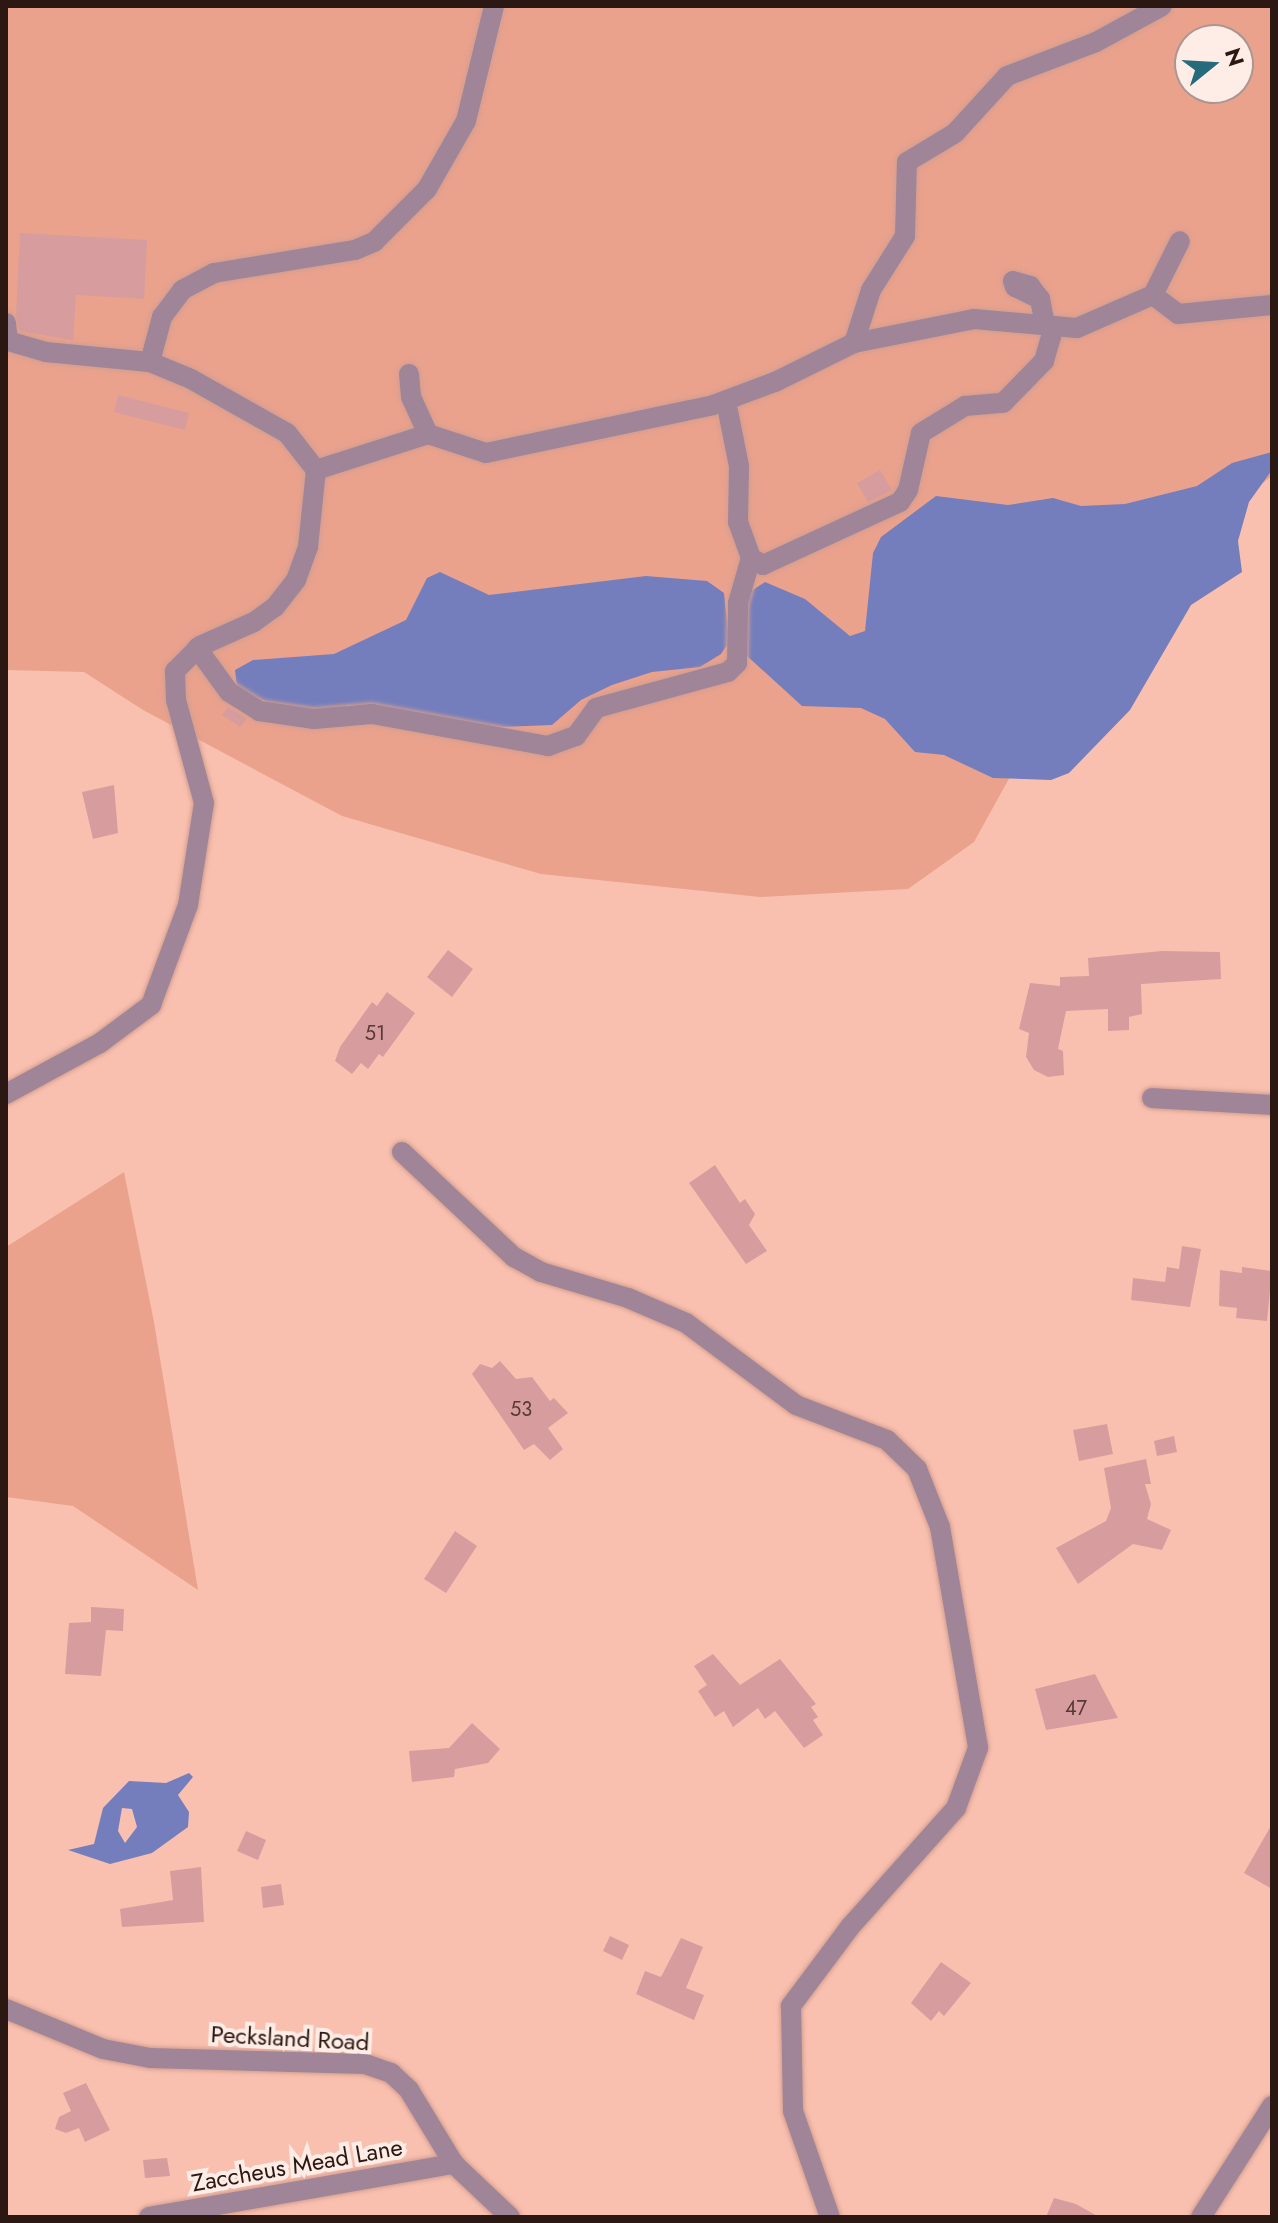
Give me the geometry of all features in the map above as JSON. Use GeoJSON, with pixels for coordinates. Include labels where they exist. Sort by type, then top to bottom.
{"type":"FeatureCollection","features":[{"type":"Feature","properties":{"kind":"street"},"geometry":{"type":"LineString","coordinates":[[150,362],[162,317],[182,290],[214,273],[355,250],[374,242],[427,189],[466,121],[494,6]]}},
{"type":"Feature","properties":{"kind":"street"},"geometry":{"type":"LineString","coordinates":[[854,343],[871,290],[905,236],[907,162],[955,133],[1007,76],[1109,36],[1162,6]]}},
{"type":"Feature","properties":{"kind":"street"},"geometry":{"type":"LineString","coordinates":[[316,470],[428,434],[486,453],[508,452],[726,401],[854,343],[974,319],[1049,326],[1095,324],[1153,295],[1180,241]]}},
{"type":"Feature","properties":{"kind":"street"},"geometry":{"type":"LineString","coordinates":[[1153,295],[1178,314],[1272,305]]}},
{"type":"Feature","properties":{"kind":"street"},"geometry":{"type":"LineString","coordinates":[[751,558],[763,565],[782,560],[900,502],[908,490],[921,433],[965,406],[1003,403],[1044,361],[1049,326],[1040,299]]}},
{"type":"Feature","properties":{"kind":"street"},"geometry":{"type":"LineString","coordinates":[[6,323],[8,341],[46,352],[150,362],[287,433],[316,470],[308,547],[296,580],[275,607],[254,622],[197,648],[175,671],[176,700],[204,803],[188,905],[151,1005],[100,1043],[6,1094]]}},
{"type":"Feature","properties":{"kind":"street"},"geometry":{"type":"LineString","coordinates":[[409,374],[411,397],[428,434]]}},
{"type":"Feature","properties":{"kind":"street"},"geometry":{"type":"LineString","coordinates":[[197,648],[229,692],[259,711],[314,719],[384,715],[548,746],[576,736],[596,708],[728,672],[737,663],[738,603],[751,558],[738,522],[739,466],[726,401]]}},
{"type":"Feature","properties":{"kind":"street"},"geometry":{"type":"LineString","coordinates":[[1152,1098],[1272,1105]]}},
{"type":"Feature","properties":{"kind":"street"},"geometry":{"type":"LineString","coordinates":[[402,1152],[514,1257],[541,1272],[628,1298],[686,1323],[796,1405],[887,1440],[917,1469],[940,1527],[978,1748],[956,1808],[850,1927],[791,2006],[793,2111],[830,2217]]}},
{"type":"Feature","properties":{"kind":"street","name":"Pecksland Road"},"geometry":{"type":"LineString","coordinates":[[6,2009],[103,2049],[150,2058],[365,2064],[391,2073],[409,2090],[454,2164],[510,2217]]}},
{"type":"Feature","properties":{"kind":"street"},"geometry":{"type":"LineString","coordinates":[[1201,2217],[1272,2106]]}},
{"type":"Feature","properties":{"kind":"street","name":"Zaccheus Mead Lane"},"geometry":{"type":"LineString","coordinates":[[149,2217],[454,2164]]}},
{"type":"Feature","properties":{"kind":"shaded area"},"geometry":{"type":"Polygon","coordinates":[[[6,6],[1272,6],[1272,476],[1212,522],[1011,775],[974,842],[908,889],[760,897],[541,874],[342,816],[143,710],[84,672],[6,670],[6,6]]]}},
{"type":"Feature","properties":{"kind":"shaded area"},"geometry":{"type":"Polygon","coordinates":[[[124,1172],[154,1322],[198,1590],[73,1506],[6,1497],[6,1247],[124,1172]]]}},
{"type":"Feature","properties":{"kind":"water"},"geometry":{"type":"Polygon","coordinates":[[[1272,452],[1272,470],[1249,502],[1238,541],[1242,572],[1191,605],[1130,710],[1069,773],[1051,780],[993,778],[944,755],[915,752],[885,719],[861,708],[802,706],[746,655],[742,626],[751,591],[765,582],[805,599],[850,636],[865,631],[873,553],[881,537],[936,496],[1008,505],[1053,498],[1081,506],[1125,504],[1197,486],[1232,463],[1272,452]]]}},
{"type":"Feature","properties":{"kind":"water"},"geometry":{"type":"Polygon","coordinates":[[[440,572],[489,595],[646,576],[707,581],[724,593],[729,642],[721,654],[700,667],[652,672],[612,685],[581,700],[552,725],[503,727],[349,705],[322,713],[286,711],[237,688],[235,670],[253,660],[334,654],[406,620],[427,578],[440,572]]]}},
{"type":"Feature","properties":{"kind":"water"},"geometry":{"type":"Polygon","coordinates":[[[189,1773],[193,1777],[178,1795],[189,1812],[188,1827],[152,1853],[110,1864],[68,1850],[94,1844],[103,1808],[129,1781],[166,1783],[189,1773]],[[122,1808],[118,1831],[125,1843],[137,1827],[132,1809],[122,1808]]]}},
{"type":"Feature","properties":{"kind":"building"},"geometry":{"type":"Polygon","coordinates":[[[20,233],[147,240],[144,299],[76,295],[73,340],[20,331],[16,315],[20,233]]]}},
{"type":"Feature","properties":{"kind":"building"},"geometry":{"type":"Polygon","coordinates":[[[118,395],[189,413],[185,430],[114,412],[118,395]]]}},
{"type":"Feature","properties":{"kind":"building"},"geometry":{"type":"Polygon","coordinates":[[[880,470],[892,490],[868,502],[857,483],[880,470]]]}},
{"type":"Feature","properties":{"kind":"building"},"geometry":{"type":"Polygon","coordinates":[[[228,707],[247,719],[240,727],[222,715],[228,707]]]}},
{"type":"Feature","properties":{"kind":"building"},"geometry":{"type":"Polygon","coordinates":[[[114,785],[118,833],[93,839],[82,792],[114,785]]]}},
{"type":"Feature","properties":{"kind":"building"},"geometry":{"type":"Polygon","coordinates":[[[448,950],[473,969],[452,997],[427,977],[448,950]]]}},
{"type":"Feature","properties":{"kind":"building"},"geometry":{"type":"Polygon","coordinates":[[[1162,951],[1220,952],[1221,979],[1141,984],[1142,1014],[1129,1017],[1129,1030],[1108,1031],[1108,1009],[1066,1011],[1058,1049],[1063,1051],[1064,1075],[1048,1077],[1034,1070],[1026,1057],[1029,1033],[1019,1029],[1030,983],[1060,986],[1060,977],[1089,976],[1088,958],[1162,951]]]}},
{"type":"Feature","properties":{"kind":"building"},"geometry":{"type":"Polygon","coordinates":[[[387,992],[415,1013],[383,1057],[379,1054],[368,1069],[361,1063],[352,1074],[335,1061],[340,1047],[372,1002],[377,1006],[387,992]]]}},
{"type":"Feature","properties":{"kind":"building"},"geometry":{"type":"Polygon","coordinates":[[[715,1165],[740,1203],[745,1199],[755,1214],[749,1225],[767,1251],[746,1264],[689,1183],[715,1165]]]}},
{"type":"Feature","properties":{"kind":"building"},"geometry":{"type":"Polygon","coordinates":[[[1182,1246],[1201,1249],[1190,1307],[1131,1300],[1133,1278],[1165,1282],[1167,1267],[1179,1269],[1182,1246]]]}},
{"type":"Feature","properties":{"kind":"building"},"geometry":{"type":"Polygon","coordinates":[[[1242,1267],[1272,1271],[1267,1321],[1236,1318],[1237,1308],[1219,1306],[1220,1270],[1242,1273],[1242,1267]]]}},
{"type":"Feature","properties":{"kind":"building"},"geometry":{"type":"Polygon","coordinates":[[[500,1361],[516,1379],[532,1377],[550,1401],[554,1398],[568,1413],[548,1428],[563,1449],[550,1460],[534,1444],[524,1450],[472,1374],[480,1364],[492,1368],[500,1361]]]}},
{"type":"Feature","properties":{"kind":"building"},"geometry":{"type":"Polygon","coordinates":[[[1107,1424],[1113,1454],[1079,1461],[1073,1430],[1107,1424]]]}},
{"type":"Feature","properties":{"kind":"building"},"geometry":{"type":"Polygon","coordinates":[[[1174,1436],[1177,1452],[1157,1456],[1154,1441],[1174,1436]]]}},
{"type":"Feature","properties":{"kind":"building"},"geometry":{"type":"Polygon","coordinates":[[[1146,1459],[1151,1484],[1145,1484],[1151,1504],[1147,1519],[1171,1530],[1162,1550],[1133,1544],[1078,1584],[1056,1548],[1106,1521],[1111,1508],[1104,1468],[1146,1459]]]}},
{"type":"Feature","properties":{"kind":"building"},"geometry":{"type":"Polygon","coordinates":[[[455,1531],[477,1546],[446,1593],[424,1579],[455,1531]]]}},
{"type":"Feature","properties":{"kind":"building"},"geometry":{"type":"Polygon","coordinates":[[[91,1607],[124,1609],[123,1631],[106,1630],[101,1676],[65,1674],[69,1623],[91,1622],[91,1607]]]}},
{"type":"Feature","properties":{"kind":"building"},"geometry":{"type":"Polygon","coordinates":[[[713,1654],[740,1685],[780,1659],[816,1704],[811,1707],[818,1717],[813,1720],[823,1735],[804,1748],[775,1711],[765,1719],[758,1708],[733,1727],[724,1711],[715,1717],[698,1691],[707,1685],[694,1666],[713,1654]]]}},
{"type":"Feature","properties":{"kind":"building"},"geometry":{"type":"Polygon","coordinates":[[[1095,1674],[1118,1718],[1046,1730],[1035,1689],[1095,1674]]]}},
{"type":"Feature","properties":{"kind":"building"},"geometry":{"type":"Polygon","coordinates":[[[472,1723],[500,1749],[488,1763],[455,1769],[454,1777],[412,1782],[409,1751],[449,1748],[472,1723]]]}},
{"type":"Feature","properties":{"kind":"building"},"geometry":{"type":"Polygon","coordinates":[[[1272,1824],[1272,1889],[1244,1873],[1272,1824]]]}},
{"type":"Feature","properties":{"kind":"building"},"geometry":{"type":"Polygon","coordinates":[[[246,1831],[266,1840],[258,1860],[237,1851],[246,1831]]]}},
{"type":"Feature","properties":{"kind":"building"},"geometry":{"type":"Polygon","coordinates":[[[201,1867],[204,1922],[122,1927],[120,1909],[173,1900],[170,1871],[201,1867]]]}},
{"type":"Feature","properties":{"kind":"building"},"geometry":{"type":"Polygon","coordinates":[[[281,1884],[284,1905],[263,1908],[261,1887],[281,1884]]]}},
{"type":"Feature","properties":{"kind":"building"},"geometry":{"type":"Polygon","coordinates":[[[610,1936],[629,1945],[622,1960],[603,1951],[610,1936]]]}},
{"type":"Feature","properties":{"kind":"building"},"geometry":{"type":"Polygon","coordinates":[[[681,1938],[703,1947],[686,1988],[704,1995],[694,2020],[636,1994],[645,1971],[661,1977],[681,1938]]]}},
{"type":"Feature","properties":{"kind":"building"},"geometry":{"type":"Polygon","coordinates":[[[941,1962],[971,1983],[944,2016],[939,2011],[931,2021],[911,2003],[941,1962]]]}},
{"type":"Feature","properties":{"kind":"building"},"geometry":{"type":"Polygon","coordinates":[[[86,2083],[110,2130],[85,2142],[79,2128],[66,2133],[55,2129],[59,2117],[71,2111],[63,2093],[86,2083]]]}},
{"type":"Feature","properties":{"kind":"building"},"geometry":{"type":"Polygon","coordinates":[[[167,2158],[170,2176],[145,2178],[143,2160],[167,2158]]]}},
{"type":"Feature","properties":{"kind":"building"},"geometry":{"type":"Polygon","coordinates":[[[1054,2198],[1076,2204],[1099,2217],[1046,2217],[1054,2198]]]}}]}
